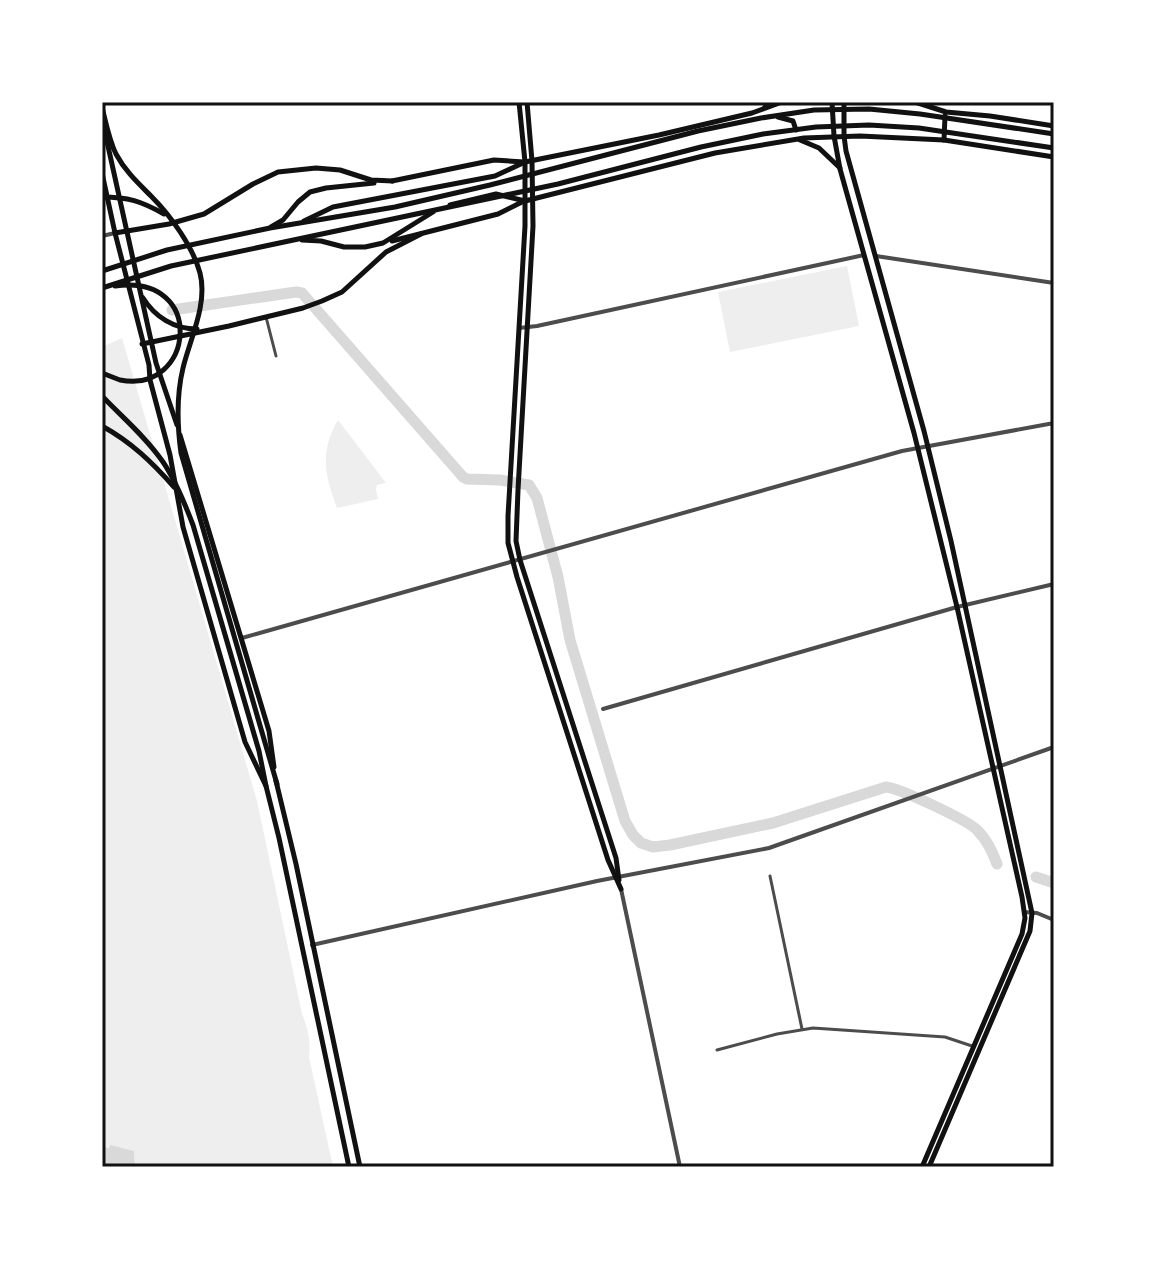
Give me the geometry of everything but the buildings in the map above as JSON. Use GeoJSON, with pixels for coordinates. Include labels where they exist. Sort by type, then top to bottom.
{"type":"FeatureCollection","features":[{"type":"Feature","properties":{"kind":"main road"},"geometry":{"type":"LineString","coordinates":[[516,562],[518,490],[515,469],[525,201],[519,102]]}},
{"type":"Feature","properties":{"kind":"main road"},"geometry":{"type":"LineString","coordinates":[[527,102],[533,199],[527,327],[515,469],[510,489],[508,543],[608,860],[621,889]]}},
{"type":"Feature","properties":{"kind":"main road"},"geometry":{"type":"LineString","coordinates":[[270,228],[283,220],[310,192],[326,188],[393,181],[494,160],[532,161],[659,135],[752,113],[768,104],[782,102]]}},
{"type":"Feature","properties":{"kind":"main road"},"geometry":{"type":"LineString","coordinates":[[832,102],[840,169],[957,607],[1024,912],[1022,934],[929,1167]]}},
{"type":"Feature","properties":{"kind":"main road"},"geometry":{"type":"LineString","coordinates":[[844,102],[846,151],[927,446],[966,605],[1032,913],[1030,931],[922,1167]]}},
{"type":"Feature","properties":{"kind":"main road"},"geometry":{"type":"LineString","coordinates":[[915,102],[946,112],[1054,126]]}},
{"type":"Feature","properties":{"kind":"main road"},"geometry":{"type":"LineString","coordinates":[[102,107],[116,153],[194,253],[201,278],[200,303],[178,396],[177,428],[181,453],[277,784],[360,1167]]}},
{"type":"Feature","properties":{"kind":"main road"},"geometry":{"type":"LineString","coordinates":[[102,271],[167,250],[270,228],[395,207],[698,131],[814,110],[869,109],[920,114],[1054,134]]}},
{"type":"Feature","properties":{"kind":"main road"},"geometry":{"type":"LineString","coordinates":[[944,140],[946,112]]}},
{"type":"Feature","properties":{"kind":"main road"},"geometry":{"type":"LineString","coordinates":[[752,113],[793,121],[796,127],[794,139]]}},
{"type":"Feature","properties":{"kind":"main road"},"geometry":{"type":"LineString","coordinates":[[102,119],[151,342],[269,731],[277,784]]}},
{"type":"Feature","properties":{"kind":"main road"},"geometry":{"type":"LineString","coordinates":[[102,288],[171,266],[558,184],[763,134],[816,127],[869,125],[919,128],[1054,148]]}},
{"type":"Feature","properties":{"kind":"main road"},"geometry":{"type":"LineString","coordinates":[[294,239],[365,247],[498,214],[525,201],[715,153],[794,139],[844,136],[944,140],[1054,157]]}},
{"type":"Feature","properties":{"kind":"main road"},"geometry":{"type":"LineString","coordinates":[[794,139],[819,148],[840,169]]}},
{"type":"Feature","properties":{"kind":"main road"},"geometry":{"type":"LineString","coordinates":[[294,224],[333,207],[495,176],[525,162]]}},
{"type":"Feature","properties":{"kind":"main road"},"geometry":{"type":"LineString","coordinates":[[115,233],[169,224],[204,214],[278,172],[316,168],[340,170],[371,180],[393,181]]}},
{"type":"Feature","properties":{"kind":"main road"},"geometry":{"type":"LineString","coordinates":[[102,173],[149,365],[155,402],[164,426],[183,527],[245,742],[266,786]]}},
{"type":"Feature","properties":{"kind":"main road"},"geometry":{"type":"LineString","coordinates":[[383,243],[425,215],[452,204],[496,194],[525,201]]}},
{"type":"Feature","properties":{"kind":"main road"},"geometry":{"type":"LineString","coordinates":[[102,197],[126,197],[168,217]]}},
{"type":"Feature","properties":{"kind":"main road"},"geometry":{"type":"LineString","coordinates":[[142,344],[266,317],[322,301],[342,292],[386,252],[421,234]]}},
{"type":"Feature","properties":{"kind":"main road"},"geometry":{"type":"LineString","coordinates":[[102,288],[131,284],[149,288],[166,297],[178,313],[182,331],[169,364],[156,375],[138,380],[119,380],[102,373]]}},
{"type":"Feature","properties":{"kind":"main road"},"geometry":{"type":"LineString","coordinates":[[141,296],[155,312],[174,326],[206,329]]}},
{"type":"Feature","properties":{"kind":"main road"},"geometry":{"type":"LineString","coordinates":[[102,396],[164,463],[193,525],[259,751],[349,1167]]}},
{"type":"Feature","properties":{"kind":"main road"},"geometry":{"type":"LineString","coordinates":[[102,426],[143,454],[181,495]]}},
{"type":"Feature","properties":{"kind":"street"},"geometry":{"type":"LineString","coordinates":[[102,236],[115,233]]}},
{"type":"Feature","properties":{"kind":"street"},"geometry":{"type":"LineString","coordinates":[[519,328],[864,255]]}},
{"type":"Feature","properties":{"kind":"street"},"geometry":{"type":"LineString","coordinates":[[874,256],[1054,283]]}},
{"type":"Feature","properties":{"kind":"street"},"geometry":{"type":"LineString","coordinates":[[266,317],[276,356]]}},
{"type":"Feature","properties":{"kind":"street"},"geometry":{"type":"LineString","coordinates":[[242,638],[917,448],[1054,423]]}},
{"type":"Feature","properties":{"kind":"street"},"geometry":{"type":"LineString","coordinates":[[603,709],[957,607],[1054,584]]}},
{"type":"Feature","properties":{"kind":"street"},"geometry":{"type":"LineString","coordinates":[[312,945],[617,877],[769,848],[1054,747]]}},
{"type":"Feature","properties":{"kind":"street"},"geometry":{"type":"LineString","coordinates":[[770,876],[802,1029]]}},
{"type":"Feature","properties":{"kind":"street"},"geometry":{"type":"LineString","coordinates":[[621,889],[680,1167]]}},
{"type":"Feature","properties":{"kind":"street"},"geometry":{"type":"LineString","coordinates":[[1024,912],[1054,920]]}},
{"type":"Feature","properties":{"kind":"street"},"geometry":{"type":"LineString","coordinates":[[717,1050],[777,1034],[824,1028],[945,1037],[976,1048]]}},
{"type":"Feature","properties":{"kind":"shaded area"},"geometry":{"type":"Polygon","coordinates":[[[847,266],[859,326],[730,352],[718,292],[847,266]]]}},
{"type":"Feature","properties":{"kind":"shaded area"},"geometry":{"type":"Polygon","coordinates":[[[122,338],[257,801],[306,1025],[309,1057],[333,1167],[135,1167],[134,1151],[102,1146],[102,347],[122,338]]]}},
{"type":"Feature","properties":{"kind":"shaded area"},"geometry":{"type":"Polygon","coordinates":[[[338,420],[386,483],[377,485],[378,499],[337,508],[329,485],[326,454],[338,420]]]}},
{"type":"Feature","properties":{"kind":"shaded area"},"geometry":{"type":"Polygon","coordinates":[[[110,1145],[134,1151],[135,1167],[102,1167],[102,1146],[109,1148],[110,1145]]]}},
{"type":"Feature","properties":{"kind":"waterway"},"geometry":{"type":"LineString","coordinates":[[172,310],[302,293],[463,477],[529,485],[537,498],[558,577],[570,640],[625,821],[641,843],[653,847],[670,845],[773,823],[886,787],[934,806],[972,826],[987,842],[997,864]]}},
{"type":"Feature","properties":{"kind":"waterway"},"geometry":{"type":"LineString","coordinates":[[1036,877],[1054,883]]}}]}
